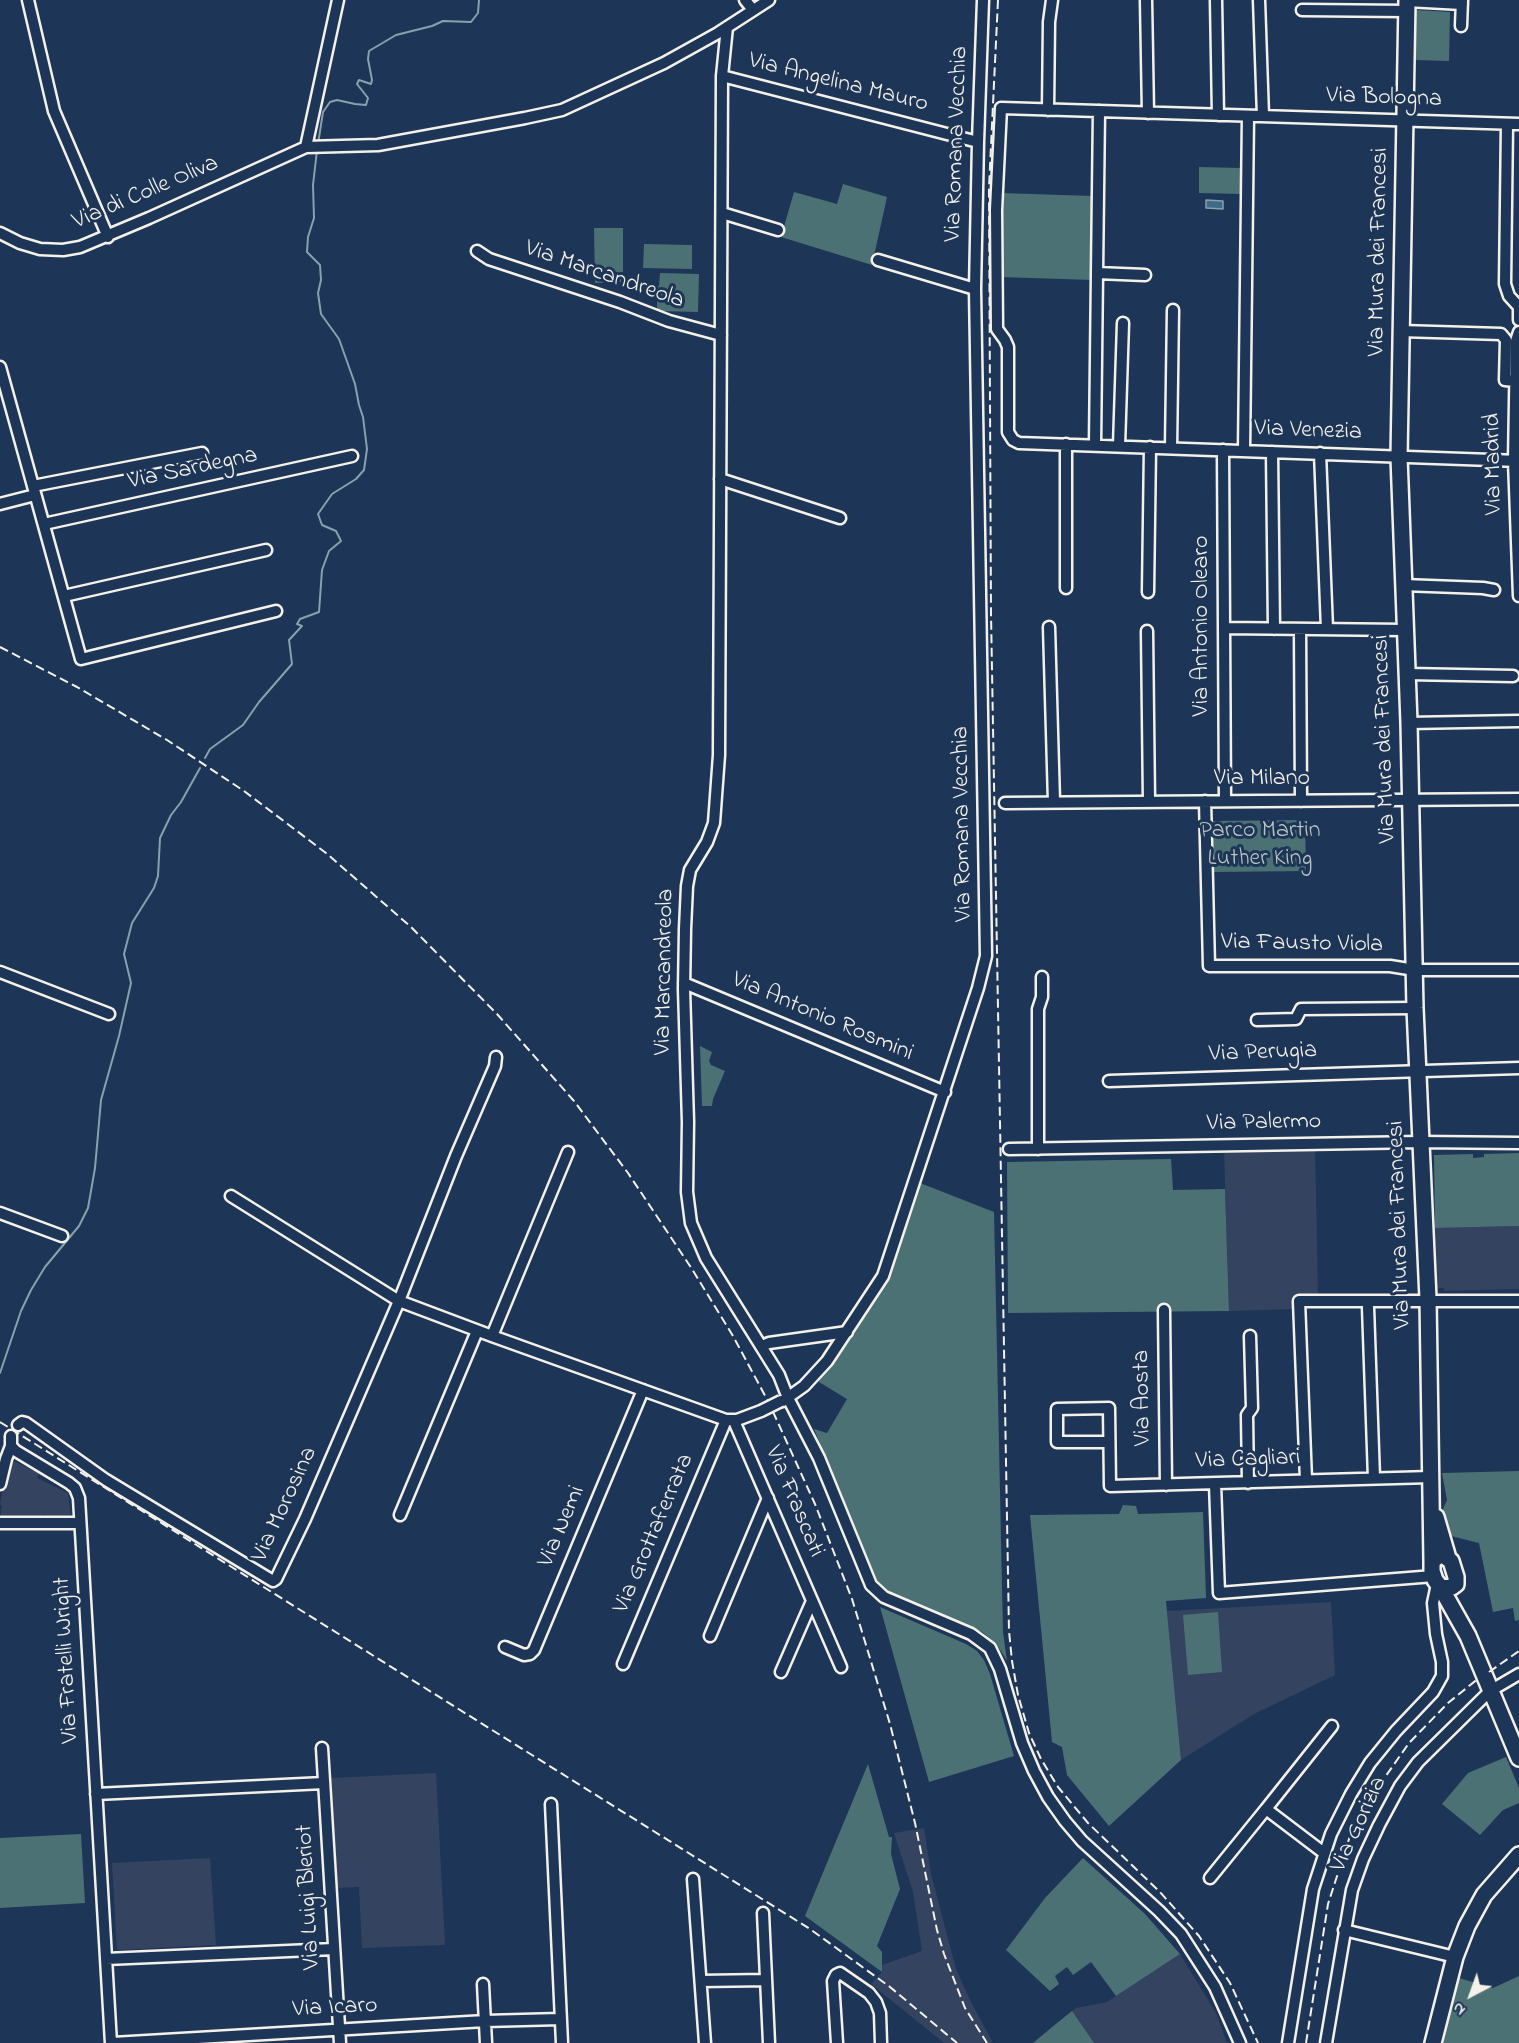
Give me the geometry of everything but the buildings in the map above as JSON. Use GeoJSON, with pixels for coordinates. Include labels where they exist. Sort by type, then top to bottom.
{"type":"FeatureCollection","features":[{"type":"Feature","properties":{"kind":"street"},"geometry":{"type":"LineString","coordinates":[[28,0],[54,111],[108,237]]}},
{"type":"Feature","properties":{"kind":"street"},"geometry":{"type":"LineString","coordinates":[[338,0],[314,146],[378,144],[562,110],[664,63],[769,0]]}},
{"type":"Feature","properties":{"kind":"street"},"geometry":{"type":"LineString","coordinates":[[745,0],[753,10]]}},
{"type":"Feature","properties":{"kind":"street","name":"Via Romana Vecchia"},"geometry":{"type":"LineString","coordinates":[[785,1400],[804,1386],[827,1361],[885,1273],[981,978],[987,946],[975,289],[983,0]]}},
{"type":"Feature","properties":{"kind":"street"},"geometry":{"type":"LineString","coordinates":[[1048,110],[1049,22],[1052,0]]}},
{"type":"Feature","properties":{"kind":"street"},"geometry":{"type":"LineString","coordinates":[[1146,0],[1148,112]]}},
{"type":"Feature","properties":{"kind":"street"},"geometry":{"type":"LineString","coordinates":[[1216,0],[1218,115]]}},
{"type":"Feature","properties":{"kind":"street"},"geometry":{"type":"LineString","coordinates":[[1259,0],[1263,116]]}},
{"type":"Feature","properties":{"kind":"street"},"geometry":{"type":"LineString","coordinates":[[1302,10],[1462,2],[1461,27]]}},
{"type":"Feature","properties":{"kind":"street","name":"Via Mura dei Francesi"},"geometry":{"type":"LineString","coordinates":[[1288,2043],[1311,1898],[1324,1853],[1347,1802],[1370,1763],[1440,1683],[1443,1666],[1433,1604],[1440,1579],[1430,1538],[1428,1299],[1415,1008],[1409,723],[1399,457],[1407,4]]}},
{"type":"Feature","properties":{"kind":"street","name":"Via Marcandreola"},"geometry":{"type":"LineString","coordinates":[[727,27],[722,76],[719,755],[716,812],[712,832],[688,878],[684,983],[688,1122],[687,1192],[691,1222],[704,1254],[779,1375],[785,1400],[815,1449],[872,1586],[884,1597],[975,1635],[990,1648],[999,1664],[1028,1757],[1048,1797],[1065,1821],[1089,1847],[1181,1934],[1215,1987],[1239,2043]]}},
{"type":"Feature","properties":{"kind":"street","name":"Via Angelina Mauro"},"geometry":{"type":"LineString","coordinates":[[722,76],[978,142]]}},
{"type":"Feature","properties":{"kind":"street","name":"Via Bologna"},"geometry":{"type":"LineString","coordinates":[[1001,108],[1519,124]]}},
{"type":"Feature","properties":{"kind":"street","name":"Via Venezia"},"geometry":{"type":"LineString","coordinates":[[1001,108],[996,210],[997,329],[1008,347],[1008,432],[1013,440],[1019,443],[1517,461]]}},
{"type":"Feature","properties":{"kind":"street"},"geometry":{"type":"LineString","coordinates":[[1095,445],[1099,111]]}},
{"type":"Feature","properties":{"kind":"street"},"geometry":{"type":"LineString","coordinates":[[1244,451],[1248,116]]}},
{"type":"Feature","properties":{"kind":"street"},"geometry":{"type":"LineString","coordinates":[[1507,123],[1505,284],[1509,296],[1519,306],[1519,320]]}},
{"type":"Feature","properties":{"kind":"street","name":"Via di Colle Oliva"},"geometry":{"type":"LineString","coordinates":[[0,233],[29,246],[50,250],[80,248],[314,146]]}},
{"type":"Feature","properties":{"kind":"street"},"geometry":{"type":"LineString","coordinates":[[722,213],[778,230]]}},
{"type":"Feature","properties":{"kind":"street","name":"Via Marcandreola"},"geometry":{"type":"LineString","coordinates":[[477,251],[489,259],[620,302],[669,321],[721,335]]}},
{"type":"Feature","properties":{"kind":"street","name":"Via Romana Vecchia"},"geometry":{"type":"LineString","coordinates":[[878,260],[975,289]]}},
{"type":"Feature","properties":{"kind":"street"},"geometry":{"type":"LineString","coordinates":[[1096,273],[1145,275]]}},
{"type":"Feature","properties":{"kind":"street"},"geometry":{"type":"LineString","coordinates":[[1171,448],[1173,310]]}},
{"type":"Feature","properties":{"kind":"street"},"geometry":{"type":"LineString","coordinates":[[1119,446],[1123,322]]}},
{"type":"Feature","properties":{"kind":"street"},"geometry":{"type":"LineString","coordinates":[[1401,331],[1502,334],[1506,340],[1504,380],[1515,381]]}},
{"type":"Feature","properties":{"kind":"street","name":"Via Madrid"},"geometry":{"type":"LineString","coordinates":[[1519,332],[1516,342],[1515,381],[1519,596]]}},
{"type":"Feature","properties":{"kind":"street"},"geometry":{"type":"LineString","coordinates":[[0,367],[81,659],[276,611]]}},
{"type":"Feature","properties":{"kind":"street"},"geometry":{"type":"LineString","coordinates":[[1065,588],[1066,444]]}},
{"type":"Feature","properties":{"kind":"street"},"geometry":{"type":"LineString","coordinates":[[1148,592],[1150,447]]}},
{"type":"Feature","properties":{"kind":"street","name":"Via Antonio Olearo"},"geometry":{"type":"LineString","coordinates":[[1223,450],[1225,801]]}},
{"type":"Feature","properties":{"kind":"street"},"geometry":{"type":"LineString","coordinates":[[1272,452],[1274,629]]}},
{"type":"Feature","properties":{"kind":"street"},"geometry":{"type":"LineString","coordinates":[[0,504],[34,490],[202,453]]}},
{"type":"Feature","properties":{"kind":"street"},"geometry":{"type":"LineString","coordinates":[[1320,453],[1327,629]]}},
{"type":"Feature","properties":{"kind":"street","name":"Via Sardegna"},"geometry":{"type":"LineString","coordinates":[[44,524],[352,456]]}},
{"type":"Feature","properties":{"kind":"street"},"geometry":{"type":"LineString","coordinates":[[720,479],[840,518]]}},
{"type":"Feature","properties":{"kind":"street"},"geometry":{"type":"LineString","coordinates":[[64,596],[266,550]]}},
{"type":"Feature","properties":{"kind":"street"},"geometry":{"type":"LineString","coordinates":[[1403,585],[1494,590]]}},
{"type":"Feature","properties":{"kind":"street"},"geometry":{"type":"LineString","coordinates":[[1049,627],[1054,802]]}},
{"type":"Feature","properties":{"kind":"street"},"geometry":{"type":"LineString","coordinates":[[1225,628],[1404,630]]}},
{"type":"Feature","properties":{"kind":"street"},"geometry":{"type":"LineString","coordinates":[[1300,629],[1300,801]]}},
{"type":"Feature","properties":{"kind":"street"},"geometry":{"type":"LineString","coordinates":[[1147,631],[1149,802]]}},
{"type":"Feature","properties":{"kind":"street"},"geometry":{"type":"LineString","coordinates":[[1407,674],[1513,676]]}},
{"type":"Feature","properties":{"kind":"street"},"geometry":{"type":"LineString","coordinates":[[1409,723],[1519,721]]}},
{"type":"Feature","properties":{"kind":"street","name":"Via Milano"},"geometry":{"type":"LineString","coordinates":[[1005,803],[1519,799]]}},
{"type":"Feature","properties":{"kind":"street","name":"Via Fausto Viola"},"geometry":{"type":"LineString","coordinates":[[1205,801],[1209,966],[1390,966],[1415,970]]}},
{"type":"Feature","properties":{"kind":"street"},"geometry":{"type":"LineString","coordinates":[[1415,970],[1519,970]]}},
{"type":"Feature","properties":{"kind":"street"},"geometry":{"type":"LineString","coordinates":[[0,972],[109,1014]]}},
{"type":"Feature","properties":{"kind":"street"},"geometry":{"type":"LineString","coordinates":[[1038,1149],[1038,1009],[1042,997],[1042,977]]}},
{"type":"Feature","properties":{"kind":"street","name":"Via Antonio Rosmini"},"geometry":{"type":"LineString","coordinates":[[684,983],[945,1092]]}},
{"type":"Feature","properties":{"kind":"street"},"geometry":{"type":"LineString","coordinates":[[1257,1020],[1296,1018],[1301,1010],[1415,1008]]}},
{"type":"Feature","properties":{"kind":"street","name":"Via Morosina"},"geometry":{"type":"LineString","coordinates":[[18,1425],[22,1422],[26,1423],[106,1480],[268,1580],[274,1580],[305,1519],[399,1301],[456,1156],[495,1066],[496,1057]]}},
{"type":"Feature","properties":{"kind":"street"},"geometry":{"type":"LineString","coordinates":[[1419,1070],[1519,1068]]}},
{"type":"Feature","properties":{"kind":"street","name":"Via Perugia"},"geometry":{"type":"LineString","coordinates":[[1109,1081],[1419,1070]]}},
{"type":"Feature","properties":{"kind":"street","name":"Via Palermo"},"geometry":{"type":"LineString","coordinates":[[1009,1149],[1420,1142],[1519,1143]]}},
{"type":"Feature","properties":{"kind":"street"},"geometry":{"type":"LineString","coordinates":[[492,1336],[568,1152]]}},
{"type":"Feature","properties":{"kind":"street"},"geometry":{"type":"LineString","coordinates":[[231,1196],[399,1301],[477,1331],[730,1420],[761,1411],[785,1400]]}},
{"type":"Feature","properties":{"kind":"street"},"geometry":{"type":"LineString","coordinates":[[0,1213],[62,1236]]}},
{"type":"Feature","properties":{"kind":"street"},"geometry":{"type":"LineString","coordinates":[[1306,1480],[1299,1301],[1428,1299],[1519,1301]]}},
{"type":"Feature","properties":{"kind":"street"},"geometry":{"type":"LineString","coordinates":[[1368,1308],[1374,1478]]}},
{"type":"Feature","properties":{"kind":"street","name":"Via Aosta"},"geometry":{"type":"LineString","coordinates":[[1164,1310],[1166,1485]]}},
{"type":"Feature","properties":{"kind":"street"},"geometry":{"type":"LineString","coordinates":[[400,1515],[477,1331]]}},
{"type":"Feature","properties":{"kind":"street"},"geometry":{"type":"LineString","coordinates":[[762,1346],[769,1342],[847,1332]]}},
{"type":"Feature","properties":{"kind":"street"},"geometry":{"type":"LineString","coordinates":[[1248,1483],[1247,1415],[1252,1408],[1250,1336]]}},
{"type":"Feature","properties":{"kind":"street"},"geometry":{"type":"LineString","coordinates":[[779,1375],[793,1385],[804,1386]]}},
{"type":"Feature","properties":{"kind":"street","name":"Via Nemi"},"geometry":{"type":"LineString","coordinates":[[505,1647],[524,1655],[534,1650],[643,1390]]}},
{"type":"Feature","properties":{"kind":"street","name":"Via Cagliari"},"geometry":{"type":"LineString","coordinates":[[1109,1442],[1057,1442],[1057,1409],[1109,1408],[1110,1486],[1431,1477]]}},
{"type":"Feature","properties":{"kind":"street","name":"Via Frascati"},"geometry":{"type":"LineString","coordinates":[[730,1420],[768,1498],[841,1667]]}},
{"type":"Feature","properties":{"kind":"street","name":"Via Grottaferrata"},"geometry":{"type":"LineString","coordinates":[[623,1664],[730,1420]]}},
{"type":"Feature","properties":{"kind":"street","name":"Via Fratelli Wright"},"geometry":{"type":"LineString","coordinates":[[0,1484],[11,1441],[73,1486],[79,1498],[112,2043]]}},
{"type":"Feature","properties":{"kind":"street","name":"Via Mura dei Francesi"},"geometry":{"type":"LineString","coordinates":[[1431,1477],[1436,1519],[1454,1570],[1440,1579]]}},
{"type":"Feature","properties":{"kind":"street"},"geometry":{"type":"LineString","coordinates":[[1215,1484],[1219,1593],[1440,1579]]}},
{"type":"Feature","properties":{"kind":"street"},"geometry":{"type":"LineString","coordinates":[[710,1636],[768,1498]]}},
{"type":"Feature","properties":{"kind":"street"},"geometry":{"type":"LineString","coordinates":[[0,1523],[80,1523]]}},
{"type":"Feature","properties":{"kind":"street"},"geometry":{"type":"LineString","coordinates":[[1448,1558],[1438,1556],[1440,1579],[1468,1636],[1519,1758]]}},
{"type":"Feature","properties":{"kind":"street"},"geometry":{"type":"LineString","coordinates":[[781,1672],[813,1601]]}},
{"type":"Feature","properties":{"kind":"street","name":"Via Gorizia"},"geometry":{"type":"LineString","coordinates":[[1326,2043],[1344,1930],[1358,1870],[1372,1839],[1400,1786],[1423,1757],[1490,1691],[1519,1674]]}},
{"type":"Feature","properties":{"kind":"street"},"geometry":{"type":"LineString","coordinates":[[1210,1878],[1332,1726]]}},
{"type":"Feature","properties":{"kind":"street","name":"Via Luigi Bleriot"},"geometry":{"type":"LineString","coordinates":[[322,1748],[340,2043]]}},
{"type":"Feature","properties":{"kind":"street"},"geometry":{"type":"LineString","coordinates":[[96,1794],[324,1783]]}},
{"type":"Feature","properties":{"kind":"street"},"geometry":{"type":"LineString","coordinates":[[550,1804],[562,2043]]}},
{"type":"Feature","properties":{"kind":"street"},"geometry":{"type":"LineString","coordinates":[[1266,1809],[1324,1853]]}},
{"type":"Feature","properties":{"kind":"street"},"geometry":{"type":"LineString","coordinates":[[1433,2043],[1455,1957],[1467,1926],[1481,1900],[1519,1855]]}},
{"type":"Feature","properties":{"kind":"street"},"geometry":{"type":"LineString","coordinates":[[693,1879],[705,2043]]}},
{"type":"Feature","properties":{"kind":"street"},"geometry":{"type":"LineString","coordinates":[[763,1914],[769,2043]]}},
{"type":"Feature","properties":{"kind":"street"},"geometry":{"type":"LineString","coordinates":[[1344,1930],[1455,1957]]}},
{"type":"Feature","properties":{"kind":"street"},"geometry":{"type":"LineString","coordinates":[[106,1959],[334,1949]]}},
{"type":"Feature","properties":{"kind":"street"},"geometry":{"type":"LineString","coordinates":[[837,2043],[833,1983],[837,1974],[844,1974],[875,1999],[880,2013],[881,2043]]}},
{"type":"Feature","properties":{"kind":"street"},"geometry":{"type":"LineString","coordinates":[[701,1982],[766,1980]]}},
{"type":"Feature","properties":{"kind":"street"},"geometry":{"type":"LineString","coordinates":[[483,1984],[486,2043]]}},
{"type":"Feature","properties":{"kind":"street","name":"Via Icaro"},"geometry":{"type":"LineString","coordinates":[[112,2043],[485,2021],[560,2019]]}},
{"type":"Feature","properties":{"kind":"shaded area"},"geometry":{"type":"Polygon","coordinates":[[[1206,200],[1223,201],[1223,209],[1206,208],[1206,200]]]}},
{"type":"Feature","properties":{"kind":"shaded area"},"geometry":{"type":"Polygon","coordinates":[[[1315,1146],[1318,1296],[1294,1296],[1294,1309],[1229,1311],[1224,1148],[1227,1151],[1315,1146]]]}},
{"type":"Feature","properties":{"kind":"shaded area"},"geometry":{"type":"Polygon","coordinates":[[[1519,1226],[1519,1289],[1444,1291],[1444,1288],[1437,1288],[1435,1228],[1519,1226]]]}},
{"type":"Feature","properties":{"kind":"shaded area"},"geometry":{"type":"Polygon","coordinates":[[[9,1459],[39,1473],[37,1478],[68,1493],[71,1518],[46,1520],[45,1513],[44,1516],[32,1517],[31,1522],[0,1521],[2,1506],[0,1504],[9,1459]]]}},
{"type":"Feature","properties":{"kind":"shaded area"},"geometry":{"type":"Polygon","coordinates":[[[1331,1602],[1335,1675],[1254,1714],[1181,1760],[1167,1611],[1331,1602]]]}},
{"type":"Feature","properties":{"kind":"shaded area"},"geometry":{"type":"Polygon","coordinates":[[[436,1773],[445,1945],[362,1948],[359,1887],[336,1888],[331,1778],[436,1773]]]}},
{"type":"Feature","properties":{"kind":"shaded area"},"geometry":{"type":"Polygon","coordinates":[[[924,1828],[931,1874],[956,1969],[993,2043],[944,2043],[871,1984],[882,1972],[882,1965],[922,1951],[913,1892],[894,1833],[924,1828]]]}},
{"type":"Feature","properties":{"kind":"shaded area"},"geometry":{"type":"Polygon","coordinates":[[[210,1858],[216,1945],[117,1950],[112,1863],[210,1858]]]}},
{"type":"Feature","properties":{"kind":"shaded area"},"geometry":{"type":"Polygon","coordinates":[[[1180,1954],[1216,2013],[1227,2043],[1033,2043],[1076,2008],[1107,2002],[1180,1954]]]}},
{"type":"Feature","properties":{"kind":"green space"},"geometry":{"type":"Polygon","coordinates":[[[1416,10],[1450,12],[1449,61],[1415,60],[1416,10]]]}},
{"type":"Feature","properties":{"kind":"green space"},"geometry":{"type":"Polygon","coordinates":[[[1199,167],[1241,168],[1241,194],[1199,193],[1199,167]]]}},
{"type":"Feature","properties":{"kind":"green space"},"geometry":{"type":"Polygon","coordinates":[[[843,184],[887,197],[872,265],[781,237],[794,192],[837,204],[843,184]]]}},
{"type":"Feature","properties":{"kind":"green space"},"geometry":{"type":"Polygon","coordinates":[[[1000,193],[1093,196],[1093,280],[1000,277],[1000,193]]]}},
{"type":"Feature","properties":{"kind":"green space"},"geometry":{"type":"Polygon","coordinates":[[[594,228],[623,228],[623,282],[595,283],[594,228]]]}},
{"type":"Feature","properties":{"kind":"green space"},"geometry":{"type":"Polygon","coordinates":[[[644,244],[692,245],[692,269],[643,268],[644,244]]]}},
{"type":"Feature","properties":{"kind":"green space"},"geometry":{"type":"Polygon","coordinates":[[[660,273],[699,274],[698,312],[657,311],[657,286],[659,286],[660,273]]]}},
{"type":"Feature","properties":{"kind":"green space","name":"Parco Martin Luther King"},"geometry":{"type":"Polygon","coordinates":[[[1305,820],[1306,871],[1214,872],[1213,821],[1305,820]]]}},
{"type":"Feature","properties":{"kind":"green space"},"geometry":{"type":"Polygon","coordinates":[[[700,1046],[712,1052],[709,1061],[711,1065],[725,1071],[712,1106],[702,1106],[700,1046]]]}},
{"type":"Feature","properties":{"kind":"green space"},"geometry":{"type":"Polygon","coordinates":[[[1519,1153],[1519,1226],[1435,1228],[1434,1155],[1473,1154],[1473,1158],[1484,1157],[1484,1154],[1519,1153]]]}},
{"type":"Feature","properties":{"kind":"green space"},"geometry":{"type":"Polygon","coordinates":[[[1171,1159],[1173,1190],[1225,1189],[1229,1311],[1008,1313],[1007,1162],[1171,1159]]]}},
{"type":"Feature","properties":{"kind":"green space"},"geometry":{"type":"Polygon","coordinates":[[[915,1181],[994,1212],[1003,1632],[1007,1661],[997,1645],[982,1632],[890,1592],[878,1583],[814,1429],[827,1433],[847,1399],[819,1382],[823,1366],[883,1276],[915,1181]]]}},
{"type":"Feature","properties":{"kind":"green space"},"geometry":{"type":"Polygon","coordinates":[[[1519,1471],[1519,1620],[1515,1621],[1513,1608],[1493,1612],[1479,1543],[1447,1535],[1442,1519],[1447,1500],[1442,1473],[1519,1471]]]}},
{"type":"Feature","properties":{"kind":"green space"},"geometry":{"type":"Polygon","coordinates":[[[1123,1505],[1136,1506],[1138,1514],[1203,1512],[1206,1598],[1166,1601],[1181,1760],[1109,1826],[1067,1775],[1062,1747],[1052,1742],[1030,1515],[1119,1514],[1123,1505]]]}},
{"type":"Feature","properties":{"kind":"green space"},"geometry":{"type":"Polygon","coordinates":[[[880,1607],[966,1644],[977,1651],[990,1674],[1014,1756],[929,1782],[880,1607]]]}},
{"type":"Feature","properties":{"kind":"green space"},"geometry":{"type":"Polygon","coordinates":[[[1218,1612],[1222,1672],[1188,1675],[1183,1615],[1218,1612]]]}},
{"type":"Feature","properties":{"kind":"green space"},"geometry":{"type":"Polygon","coordinates":[[[1506,1757],[1519,1788],[1519,1803],[1503,1810],[1480,1835],[1442,1804],[1468,1773],[1506,1757]]]}},
{"type":"Feature","properties":{"kind":"green space"},"geometry":{"type":"Polygon","coordinates":[[[868,1764],[889,1837],[892,1837],[891,1854],[900,1889],[877,1946],[882,1952],[882,1972],[805,1916],[868,1764]]]}},
{"type":"Feature","properties":{"kind":"green space"},"geometry":{"type":"Polygon","coordinates":[[[81,1834],[85,1903],[0,1908],[0,1838],[81,1834]]]}},
{"type":"Feature","properties":{"kind":"green space"},"geometry":{"type":"Polygon","coordinates":[[[1083,1858],[1145,1914],[1180,1954],[1116,1996],[1091,1962],[1073,1975],[1067,1967],[1055,1976],[1059,1984],[1050,1991],[1006,1950],[1045,1898],[1083,1858]]]}},
{"type":"Feature","properties":{"kind":"green space"},"geometry":{"type":"Polygon","coordinates":[[[1519,1976],[1519,2043],[1443,2043],[1459,1978],[1493,1988],[1519,1976]]]}},
{"type":"Feature","properties":{"kind":"green space"},"geometry":{"type":"Polygon","coordinates":[[[1072,2011],[1094,2043],[1033,2043],[1057,2023],[1072,2011]]]}},
{"type":"Feature","properties":{"kind":"waterway"},"geometry":{"type":"LineString","coordinates":[[318,144],[323,112],[330,102],[337,100],[366,105],[368,98],[357,84],[359,80],[371,84],[369,51],[396,35],[443,21],[471,22],[478,13],[479,0]]}},
{"type":"Feature","properties":{"kind":"waterway"},"geometry":{"type":"LineString","coordinates":[[205,758],[210,749],[243,725],[259,702],[292,664],[289,640],[302,626],[297,624],[300,619],[319,612],[322,570],[329,551],[341,541],[336,531],[322,525],[318,514],[332,494],[356,479],[364,470],[367,449],[363,417],[355,384],[339,339],[321,314],[318,293],[321,280],[320,265],[307,252],[308,237],[314,218],[313,185],[317,150]]}},
{"type":"Feature","properties":{"kind":"waterway"},"geometry":{"type":"LineString","coordinates":[[0,1373],[21,1311],[31,1290],[45,1267],[79,1226],[88,1208],[95,1168],[101,1100],[131,983],[124,954],[132,923],[154,888],[158,876],[160,838],[171,815],[200,768]]}},
{"type":"Feature","properties":{"kind":"railway"},"geometry":{"type":"LineString","coordinates":[[998,0],[989,188],[991,613],[1009,1631],[1012,1661],[1018,1695],[1029,1733],[1058,1787],[1088,1823],[1160,1892],[1199,1936],[1230,1983],[1258,2043]]}},
{"type":"Feature","properties":{"kind":"railway"},"geometry":{"type":"LineString","coordinates":[[0,647],[77,687],[167,740],[244,791],[326,853],[411,927],[497,1014],[574,1101],[628,1173],[692,1269],[733,1336],[769,1403],[815,1504],[852,1599],[890,1724],[944,1954],[965,2008],[987,2043]]}},
{"type":"Feature","properties":{"kind":"railway"},"geometry":{"type":"LineString","coordinates":[[0,1422],[810,1929],[890,1987],[957,2043]]}},
{"type":"Feature","properties":{"kind":"railway"},"geometry":{"type":"LineString","coordinates":[[1489,1672],[1519,1651]]}},
{"type":"Feature","properties":{"kind":"railway"},"geometry":{"type":"LineString","coordinates":[[1306,2043],[1328,1904],[1351,1833],[1376,1790],[1409,1743],[1448,1703],[1479,1678]]}}]}
